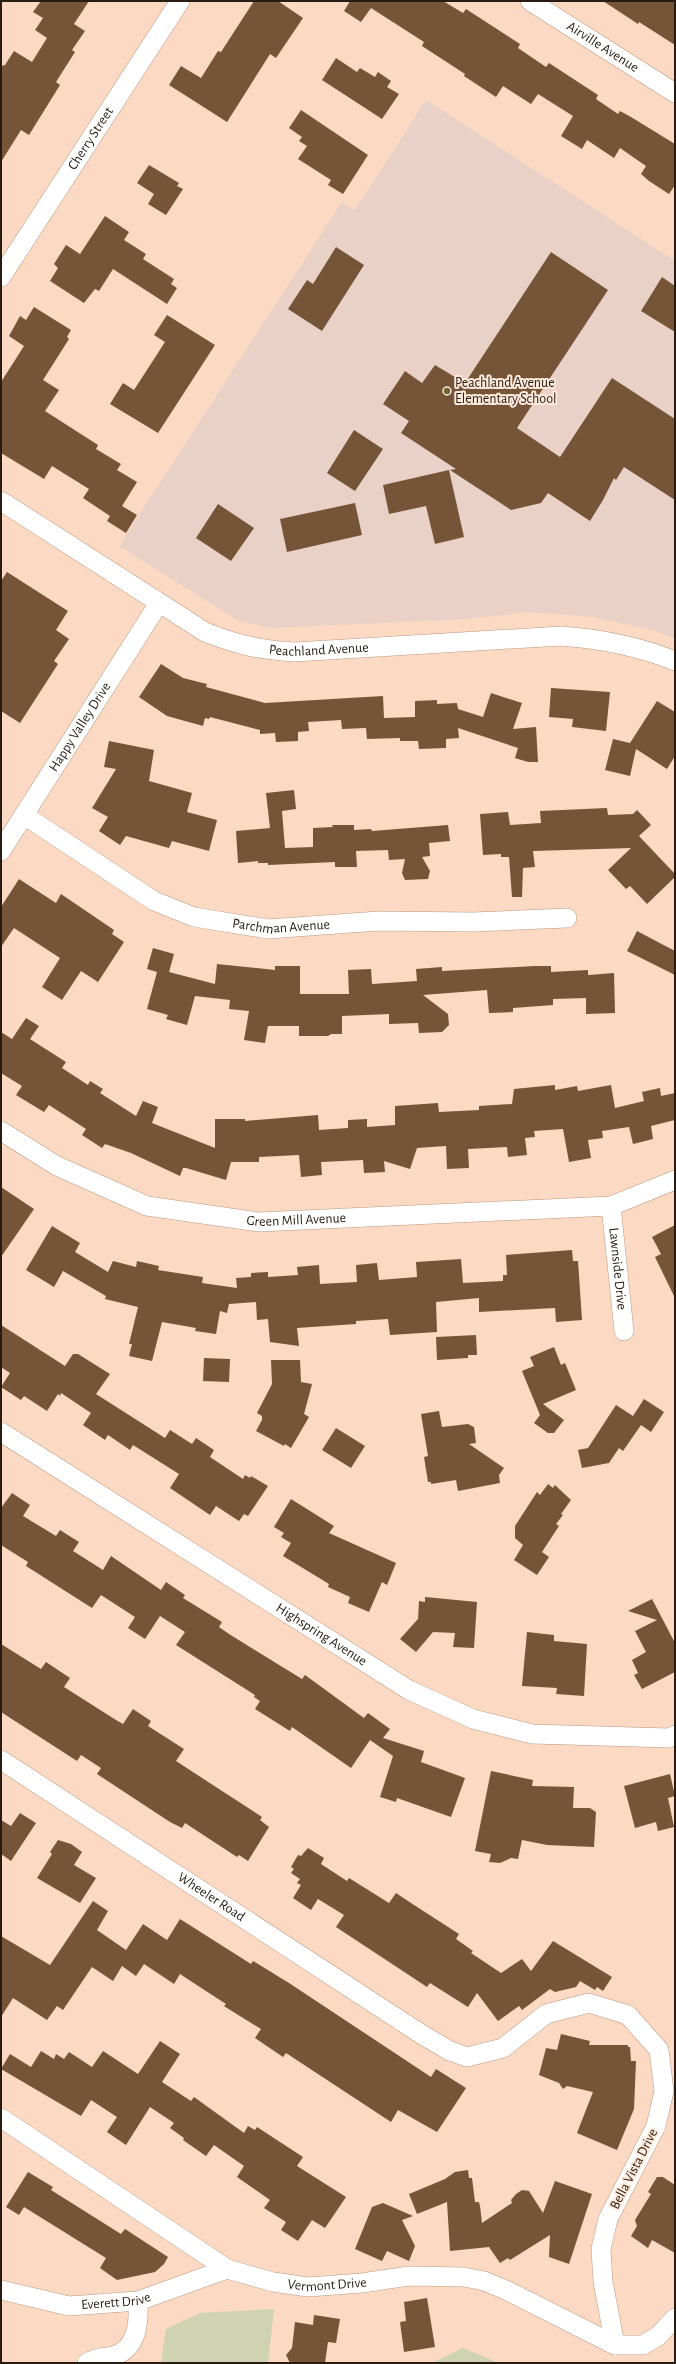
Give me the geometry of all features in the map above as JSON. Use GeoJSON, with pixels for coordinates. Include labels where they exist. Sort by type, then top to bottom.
{"type":"FeatureCollection","features":[{"type":"Feature","properties":{"kind":"street","name":"Cherry Street"},"geometry":{"type":"LineString","coordinates":[[1,277],[180,1]]}},
{"type":"Feature","properties":{"kind":"street","name":"Airville Avenue"},"geometry":{"type":"LineString","coordinates":[[530,1],[675,93]]}},
{"type":"Feature","properties":{"kind":"street","name":"Peachland Avenue"},"geometry":{"type":"LineString","coordinates":[[1,501],[205,632],[234,644],[264,650],[295,652],[561,636],[592,638],[624,644],[675,661]]}},
{"type":"Feature","properties":{"kind":"street","name":"Happy Valley Drive"},"geometry":{"type":"LineString","coordinates":[[1,850],[160,603]]}},
{"type":"Feature","properties":{"kind":"street","name":"Parchman Avenue"},"geometry":{"type":"LineString","coordinates":[[24,815],[154,901],[194,917],[268,929],[379,921],[473,922],[567,918]]}},
{"type":"Feature","properties":{"kind":"street","name":"Green Mill Avenue"},"geometry":{"type":"LineString","coordinates":[[1,1132],[57,1166],[147,1206],[259,1222],[611,1206],[675,1180]]}},
{"type":"Feature","properties":{"kind":"street","name":"Lawnside Drive"},"geometry":{"type":"LineString","coordinates":[[611,1206],[624,1331]]}},
{"type":"Feature","properties":{"kind":"street","name":"Highspring Avenue"},"geometry":{"type":"LineString","coordinates":[[1,1432],[409,1690],[430,1700],[473,1719],[532,1734],[669,1738],[675,1735]]}},
{"type":"Feature","properties":{"kind":"street","name":"Wheeler Road"},"geometry":{"type":"LineString","coordinates":[[1,1760],[421,2034]]}},
{"type":"Feature","properties":{"kind":"street","name":"Bella Vista Drive"},"geometry":{"type":"LineString","coordinates":[[421,2034],[450,2051],[467,2057],[503,2048],[546,2014],[589,2003],[628,2015],[659,2050],[664,2091],[656,2126],[608,2219],[601,2249],[603,2282],[615,2345]]}},
{"type":"Feature","properties":{"kind":"street","name":"Vermont Drive"},"geometry":{"type":"LineString","coordinates":[[1,2118],[227,2269],[272,2282],[308,2287],[362,2284],[409,2276],[464,2277],[484,2281],[506,2290],[615,2345],[643,2345],[658,2336],[675,2318]]}},
{"type":"Feature","properties":{"kind":"street","name":"Everett Drive"},"geometry":{"type":"LineString","coordinates":[[1,2290],[69,2306],[138,2301],[227,2269]]}},
{"type":"Feature","properties":{"kind":"street"},"geometry":{"type":"LineString","coordinates":[[87,2363],[96,2357],[113,2356],[125,2351],[133,2341],[138,2320],[138,2301]]}},
{"type":"Feature","properties":{"kind":"shaded area","name":"Peachland Avenue Elementary School"},"geometry":{"type":"Polygon","coordinates":[[[426,100],[675,261],[675,639],[656,631],[594,617],[530,612],[466,619],[271,628],[239,621],[119,546],[342,202],[355,210],[426,100]]]}},
{"type":"Feature","properties":{"kind":"green space"},"geometry":{"type":"Polygon","coordinates":[[[274,2309],[268,2363],[161,2363],[166,2329],[200,2313],[274,2309]]]}},
{"type":"Feature","properties":{"kind":"green space"},"geometry":{"type":"Polygon","coordinates":[[[463,2348],[499,2363],[432,2363],[463,2348]]]}},
{"type":"Feature","properties":{"kind":"building"},"geometry":{"type":"Polygon","coordinates":[[[41,1],[89,1],[74,24],[85,31],[72,50],[75,52],[56,82],[60,85],[29,135],[21,130],[1,162],[1,66],[5,65],[14,51],[32,62],[47,38],[35,30],[43,18],[33,12],[41,1]]]}},
{"type":"Feature","properties":{"kind":"building"},"geometry":{"type":"Polygon","coordinates":[[[254,1],[278,1],[303,18],[276,58],[270,54],[227,122],[169,85],[181,66],[201,78],[218,51],[221,52],[254,1]]]}},
{"type":"Feature","properties":{"kind":"building"},"geometry":{"type":"Polygon","coordinates":[[[350,1],[443,1],[463,13],[466,9],[520,44],[518,48],[546,67],[549,63],[598,95],[596,99],[618,114],[620,111],[675,144],[675,185],[669,194],[649,181],[641,174],[646,166],[620,148],[614,158],[587,140],[582,149],[561,136],[573,116],[538,94],[531,104],[503,86],[496,97],[464,76],[465,74],[422,46],[424,42],[371,8],[361,22],[344,11],[350,1]]]}},
{"type":"Feature","properties":{"kind":"building"},"geometry":{"type":"Polygon","coordinates":[[[603,1],[675,1],[675,45],[639,22],[638,24],[603,1]]]}},
{"type":"Feature","properties":{"kind":"building"},"geometry":{"type":"Polygon","coordinates":[[[336,58],[357,72],[360,68],[375,77],[378,72],[391,81],[387,87],[399,94],[382,119],[322,80],[336,58]]]}},
{"type":"Feature","properties":{"kind":"building"},"geometry":{"type":"Polygon","coordinates":[[[301,110],[368,155],[343,194],[328,185],[331,180],[298,159],[307,146],[299,141],[302,137],[289,128],[301,110]]]}},
{"type":"Feature","properties":{"kind":"building"},"geometry":{"type":"Polygon","coordinates":[[[149,165],[179,183],[177,186],[183,189],[166,215],[148,204],[154,194],[137,183],[149,165]]]}},
{"type":"Feature","properties":{"kind":"building"},"geometry":{"type":"Polygon","coordinates":[[[105,216],[129,232],[124,240],[146,254],[143,259],[174,279],[171,284],[177,288],[167,304],[113,269],[99,291],[95,289],[84,303],[50,281],[58,268],[54,264],[66,245],[80,254],[105,216]]]}},
{"type":"Feature","properties":{"kind":"building"},"geometry":{"type":"Polygon","coordinates":[[[336,247],[364,265],[322,331],[288,309],[307,280],[313,284],[336,247]]]}},
{"type":"Feature","properties":{"kind":"building"},"geometry":{"type":"Polygon","coordinates":[[[551,252],[608,290],[517,428],[560,457],[612,378],[675,419],[675,500],[624,467],[616,480],[614,478],[590,521],[548,493],[541,503],[511,510],[450,470],[456,469],[401,433],[409,421],[383,404],[405,371],[422,383],[435,365],[465,383],[551,252]]]}},
{"type":"Feature","properties":{"kind":"building"},"geometry":{"type":"Polygon","coordinates":[[[662,277],[675,286],[675,332],[641,311],[662,277]]]}},
{"type":"Feature","properties":{"kind":"building"},"geometry":{"type":"Polygon","coordinates":[[[34,307],[71,330],[67,337],[69,339],[43,380],[59,390],[45,411],[98,445],[96,449],[121,464],[117,470],[137,482],[122,506],[137,515],[126,533],[107,521],[110,516],[83,498],[89,489],[52,466],[44,479],[1,453],[1,382],[24,346],[9,336],[20,316],[26,320],[34,307]]]}},
{"type":"Feature","properties":{"kind":"building"},"geometry":{"type":"Polygon","coordinates":[[[167,315],[215,345],[158,433],[110,404],[123,383],[134,390],[165,342],[154,335],[167,315]]]}},
{"type":"Feature","properties":{"kind":"building"},"geometry":{"type":"Polygon","coordinates":[[[354,430],[383,449],[355,491],[327,473],[354,430]]]}},
{"type":"Feature","properties":{"kind":"building"},"geometry":{"type":"Polygon","coordinates":[[[449,470],[464,537],[435,544],[426,506],[389,514],[383,485],[449,470]]]}},
{"type":"Feature","properties":{"kind":"building"},"geometry":{"type":"Polygon","coordinates":[[[355,503],[362,535],[287,552],[280,519],[355,503]]]}},
{"type":"Feature","properties":{"kind":"building"},"geometry":{"type":"Polygon","coordinates":[[[218,504],[254,528],[231,561],[196,538],[218,504]]]}},
{"type":"Feature","properties":{"kind":"building"},"geometry":{"type":"Polygon","coordinates":[[[7,572],[68,611],[56,630],[69,639],[54,661],[58,664],[20,723],[1,711],[1,581],[7,572]]]}},
{"type":"Feature","properties":{"kind":"building"},"geometry":{"type":"Polygon","coordinates":[[[161,664],[183,678],[207,684],[206,687],[265,703],[383,696],[384,718],[415,717],[415,701],[437,700],[437,704],[457,703],[458,709],[483,717],[491,693],[522,703],[513,729],[536,727],[538,762],[528,762],[515,758],[518,748],[458,728],[459,738],[446,739],[446,748],[419,749],[418,741],[400,741],[400,738],[367,739],[366,728],[342,729],[341,720],[308,722],[309,731],[298,732],[298,741],[276,742],[275,733],[260,734],[260,730],[210,717],[209,719],[205,718],[203,726],[167,716],[139,697],[161,664]]]}},
{"type":"Feature","properties":{"kind":"building"},"geometry":{"type":"Polygon","coordinates":[[[551,688],[610,692],[606,731],[572,727],[573,719],[549,717],[551,688]]]}},
{"type":"Feature","properties":{"kind":"building"},"geometry":{"type":"Polygon","coordinates":[[[657,701],[675,712],[675,756],[667,769],[636,749],[630,776],[605,770],[613,739],[630,743],[657,701]]]}},
{"type":"Feature","properties":{"kind":"building"},"geometry":{"type":"Polygon","coordinates":[[[109,741],[154,750],[149,781],[192,793],[187,812],[217,820],[209,851],[172,841],[169,848],[126,836],[120,845],[99,831],[108,817],[92,808],[116,769],[104,767],[109,741]]]}},
{"type":"Feature","properties":{"kind":"building"},"geometry":{"type":"Polygon","coordinates":[[[294,790],[296,809],[282,811],[285,848],[313,847],[313,828],[333,827],[332,825],[354,825],[354,830],[371,829],[372,831],[448,825],[450,841],[429,843],[430,856],[422,857],[430,871],[428,879],[405,880],[402,873],[405,859],[389,860],[388,850],[356,851],[357,867],[335,867],[335,862],[268,865],[268,863],[258,863],[258,861],[238,863],[236,831],[270,828],[266,793],[294,790]]]}},
{"type":"Feature","properties":{"kind":"building"},"geometry":{"type":"Polygon","coordinates":[[[607,808],[608,815],[633,814],[637,810],[651,825],[639,836],[675,874],[675,877],[647,904],[630,886],[626,889],[608,870],[631,848],[533,851],[535,867],[523,868],[522,897],[512,897],[509,857],[501,857],[501,854],[483,855],[480,814],[508,812],[510,825],[541,823],[540,811],[607,808]]]}},
{"type":"Feature","properties":{"kind":"building"},"geometry":{"type":"Polygon","coordinates":[[[19,879],[56,903],[61,894],[114,930],[112,934],[124,942],[98,982],[81,971],[62,1000],[42,987],[60,958],[14,928],[1,947],[1,907],[19,879]]]}},
{"type":"Feature","properties":{"kind":"building"},"geometry":{"type":"Polygon","coordinates":[[[637,931],[675,951],[675,975],[627,951],[637,931]]]}},
{"type":"Feature","properties":{"kind":"building"},"geometry":{"type":"Polygon","coordinates":[[[153,948],[174,954],[169,972],[215,984],[217,964],[275,970],[275,966],[300,966],[300,994],[349,994],[348,970],[371,969],[372,984],[417,981],[416,969],[442,967],[442,971],[551,966],[551,972],[588,970],[588,975],[614,973],[615,1013],[586,1014],[586,998],[553,999],[553,1005],[513,1008],[513,1012],[489,1013],[487,990],[423,995],[448,1014],[449,1025],[442,1032],[419,1033],[418,1023],[389,1024],[389,1014],[342,1016],[342,1034],[331,1034],[328,1036],[299,1036],[299,1026],[268,1026],[265,1043],[244,1040],[249,1011],[229,1009],[230,1000],[195,996],[187,1025],[166,1019],[168,1015],[147,1009],[157,972],[147,969],[153,948]]]}},
{"type":"Feature","properties":{"kind":"building"},"geometry":{"type":"Polygon","coordinates":[[[26,1018],[39,1026],[30,1039],[66,1062],[62,1068],[88,1085],[90,1081],[103,1089],[100,1093],[136,1116],[143,1101],[158,1107],[152,1123],[215,1148],[215,1119],[245,1119],[245,1121],[318,1115],[319,1130],[348,1128],[348,1120],[367,1119],[367,1127],[395,1125],[395,1106],[438,1103],[439,1112],[479,1110],[479,1106],[512,1104],[514,1089],[555,1085],[555,1090],[577,1086],[578,1091],[611,1085],[615,1108],[644,1101],[642,1092],[660,1088],[661,1096],[675,1093],[675,1120],[651,1126],[653,1139],[633,1144],[629,1127],[602,1131],[603,1138],[588,1140],[591,1158],[569,1162],[563,1129],[534,1131],[535,1137],[525,1138],[527,1155],[508,1157],[507,1147],[468,1149],[469,1168],[447,1169],[446,1146],[417,1148],[410,1169],[384,1161],[385,1172],[364,1173],[363,1160],[321,1162],[322,1175],[301,1177],[299,1155],[259,1157],[259,1162],[231,1162],[226,1180],[186,1168],[183,1168],[180,1176],[131,1153],[105,1144],[102,1148],[82,1135],[86,1129],[49,1105],[44,1112],[16,1095],[22,1086],[1,1073],[1,1032],[12,1039],[26,1018]]]}},
{"type":"Feature","properties":{"kind":"building"},"geometry":{"type":"Polygon","coordinates":[[[1,1187],[34,1209],[1,1257],[1,1187]]]}},
{"type":"Feature","properties":{"kind":"building"},"geometry":{"type":"Polygon","coordinates":[[[675,1225],[675,1298],[655,1257],[661,1254],[652,1237],[675,1225]]]}},
{"type":"Feature","properties":{"kind":"building"},"geometry":{"type":"Polygon","coordinates":[[[52,1226],[80,1243],[75,1252],[108,1272],[113,1261],[136,1267],[137,1261],[159,1266],[158,1270],[203,1277],[202,1283],[237,1288],[236,1278],[251,1277],[251,1273],[268,1272],[268,1277],[298,1275],[297,1267],[319,1265],[320,1284],[357,1282],[356,1265],[377,1263],[379,1280],[417,1277],[416,1262],[461,1259],[463,1283],[503,1281],[503,1275],[507,1275],[506,1255],[572,1250],[573,1261],[578,1261],[582,1320],[556,1322],[555,1308],[479,1312],[479,1298],[436,1302],[437,1332],[390,1335],[388,1319],[356,1321],[356,1324],[297,1328],[299,1346],[270,1342],[268,1319],[257,1320],[256,1302],[229,1304],[227,1313],[220,1311],[216,1334],[195,1331],[196,1328],[162,1322],[152,1361],[129,1356],[132,1344],[129,1344],[138,1307],[105,1299],[106,1296],[63,1271],[54,1287],[26,1270],[52,1226]]]}},
{"type":"Feature","properties":{"kind":"building"},"geometry":{"type":"Polygon","coordinates":[[[1,1325],[65,1366],[73,1354],[78,1354],[110,1374],[96,1394],[165,1438],[170,1430],[192,1444],[196,1438],[214,1450],[210,1457],[243,1479],[245,1475],[250,1478],[251,1476],[268,1486],[248,1516],[244,1514],[239,1521],[216,1506],[210,1515],[170,1488],[179,1474],[133,1445],[130,1450],[108,1435],[105,1440],[83,1425],[91,1413],[61,1393],[60,1396],[58,1394],[47,1411],[24,1396],[21,1400],[1,1387],[10,1373],[1,1367],[1,1325]]]}},
{"type":"Feature","properties":{"kind":"building"},"geometry":{"type":"Polygon","coordinates":[[[476,1335],[477,1355],[468,1355],[468,1358],[437,1360],[436,1337],[476,1335]]]}},
{"type":"Feature","properties":{"kind":"building"},"geometry":{"type":"Polygon","coordinates":[[[554,1347],[561,1365],[565,1363],[576,1390],[543,1404],[564,1420],[554,1433],[548,1433],[534,1423],[540,1415],[522,1371],[534,1366],[530,1357],[554,1347]]]}},
{"type":"Feature","properties":{"kind":"building"},"geometry":{"type":"Polygon","coordinates":[[[204,1358],[230,1359],[229,1382],[203,1381],[204,1358]]]}},
{"type":"Feature","properties":{"kind":"building"},"geometry":{"type":"Polygon","coordinates":[[[271,1360],[300,1360],[301,1382],[312,1384],[304,1414],[309,1417],[291,1448],[285,1444],[284,1446],[256,1431],[262,1420],[262,1416],[257,1413],[272,1384],[271,1360]]]}},
{"type":"Feature","properties":{"kind":"building"},"geometry":{"type":"Polygon","coordinates":[[[644,1399],[664,1412],[651,1432],[641,1425],[623,1451],[619,1448],[609,1463],[582,1468],[578,1450],[588,1448],[616,1405],[633,1416],[644,1399]]]}},
{"type":"Feature","properties":{"kind":"building"},"geometry":{"type":"Polygon","coordinates":[[[439,1411],[442,1427],[468,1424],[474,1427],[476,1443],[469,1444],[504,1468],[499,1475],[500,1483],[458,1491],[456,1480],[431,1484],[431,1482],[428,1482],[424,1457],[428,1456],[421,1414],[439,1411]]]}},
{"type":"Feature","properties":{"kind":"building"},"geometry":{"type":"Polygon","coordinates":[[[336,1428],[365,1446],[351,1468],[322,1450],[336,1428]]]}},
{"type":"Feature","properties":{"kind":"building"},"geometry":{"type":"Polygon","coordinates":[[[548,1484],[553,1488],[555,1485],[571,1500],[556,1524],[559,1526],[542,1552],[549,1557],[537,1575],[514,1560],[523,1545],[515,1538],[515,1526],[537,1492],[540,1495],[548,1484]]]}},
{"type":"Feature","properties":{"kind":"building"},"geometry":{"type":"Polygon","coordinates":[[[12,1493],[30,1505],[23,1516],[56,1536],[60,1530],[79,1542],[73,1551],[103,1570],[111,1556],[161,1590],[166,1582],[185,1595],[183,1598],[222,1622],[219,1627],[229,1634],[302,1679],[305,1675],[364,1718],[368,1713],[390,1729],[383,1738],[424,1751],[421,1762],[465,1778],[451,1817],[397,1798],[396,1802],[380,1797],[393,1756],[370,1740],[351,1768],[292,1727],[290,1731],[255,1709],[260,1701],[254,1697],[255,1695],[176,1645],[185,1632],[160,1616],[145,1639],[128,1628],[135,1617],[101,1595],[92,1608],[26,1566],[28,1562],[1,1545],[1,1508],[12,1493]]]}},
{"type":"Feature","properties":{"kind":"building"},"geometry":{"type":"Polygon","coordinates":[[[291,1499],[334,1526],[329,1533],[396,1563],[387,1585],[382,1582],[369,1612],[348,1603],[350,1597],[328,1587],[329,1584],[283,1556],[291,1543],[281,1537],[284,1533],[274,1527],[291,1499]]]}},
{"type":"Feature","properties":{"kind":"building"},"geometry":{"type":"Polygon","coordinates":[[[425,1597],[477,1602],[474,1648],[453,1647],[455,1633],[433,1632],[416,1652],[400,1639],[418,1619],[419,1601],[425,1602],[425,1597]]]}},
{"type":"Feature","properties":{"kind":"building"},"geometry":{"type":"Polygon","coordinates":[[[652,1599],[675,1643],[675,1672],[642,1689],[634,1675],[638,1673],[632,1660],[646,1652],[635,1631],[657,1620],[628,1611],[652,1599]]]}},
{"type":"Feature","properties":{"kind":"building"},"geometry":{"type":"Polygon","coordinates":[[[527,1632],[554,1635],[554,1641],[587,1644],[584,1696],[556,1694],[557,1688],[522,1686],[527,1632]]]}},
{"type":"Feature","properties":{"kind":"building"},"geometry":{"type":"Polygon","coordinates":[[[1,1644],[41,1669],[46,1662],[70,1678],[64,1687],[123,1724],[133,1709],[151,1721],[148,1726],[184,1749],[176,1761],[262,1817],[260,1820],[269,1827],[248,1861],[239,1855],[237,1857],[185,1823],[182,1828],[170,1822],[97,1774],[101,1768],[81,1755],[77,1761],[1,1712],[1,1644]]]}},
{"type":"Feature","properties":{"kind":"building"},"geometry":{"type":"Polygon","coordinates":[[[491,1771],[533,1780],[532,1786],[574,1787],[573,1808],[590,1808],[596,1812],[594,1847],[547,1845],[522,1840],[518,1859],[511,1858],[500,1863],[489,1862],[491,1854],[475,1851],[491,1771]]]}},
{"type":"Feature","properties":{"kind":"building"},"geometry":{"type":"Polygon","coordinates":[[[670,1774],[675,1796],[668,1798],[674,1827],[658,1831],[656,1822],[635,1828],[624,1786],[670,1774]]]}},
{"type":"Feature","properties":{"kind":"building"},"geometry":{"type":"Polygon","coordinates":[[[20,1813],[36,1823],[11,1861],[1,1854],[1,1820],[11,1826],[20,1813]]]}},
{"type":"Feature","properties":{"kind":"building"},"geometry":{"type":"Polygon","coordinates":[[[58,1840],[71,1844],[82,1852],[74,1865],[96,1878],[80,1903],[37,1878],[52,1854],[50,1852],[58,1840]]]}},
{"type":"Feature","properties":{"kind":"building"},"geometry":{"type":"Polygon","coordinates":[[[308,1848],[324,1858],[321,1864],[347,1881],[349,1878],[389,1903],[396,1893],[459,1934],[456,1939],[473,1951],[471,1953],[501,1973],[522,1959],[531,1971],[553,1941],[612,1977],[603,1991],[597,1987],[595,1990],[580,1981],[576,1987],[555,1992],[550,1989],[522,2010],[519,2006],[498,2021],[477,1993],[468,2007],[430,1983],[427,1987],[336,1927],[344,1915],[318,1899],[311,1910],[293,1898],[301,1885],[297,1883],[300,1879],[291,1873],[294,1869],[291,1867],[298,1855],[301,1856],[308,1848]]]}},
{"type":"Feature","properties":{"kind":"building"},"geometry":{"type":"Polygon","coordinates":[[[93,1901],[108,1911],[97,1930],[126,1950],[143,1924],[167,1940],[180,1919],[251,1964],[253,1961],[289,1983],[431,2077],[436,2069],[466,2088],[437,2132],[398,2110],[391,2122],[286,2053],[283,2057],[255,2038],[261,2029],[224,2006],[226,2004],[180,1974],[174,1984],[144,1964],[136,1976],[122,1966],[113,1981],[92,1967],[63,2010],[57,2006],[47,2020],[13,1998],[1,2017],[1,1936],[50,1965],[93,1901]]]}},
{"type":"Feature","properties":{"kind":"building"},"geometry":{"type":"Polygon","coordinates":[[[561,2034],[590,2041],[589,2045],[628,2045],[628,2047],[630,2047],[631,2061],[636,2061],[634,2109],[617,2150],[577,2133],[593,2092],[567,2086],[563,2089],[559,2083],[539,2075],[546,2048],[557,2050],[561,2034]]]}},
{"type":"Feature","properties":{"kind":"building"},"geometry":{"type":"Polygon","coordinates":[[[160,2041],[180,2054],[162,2082],[191,2101],[194,2097],[244,2133],[248,2126],[255,2130],[257,2127],[303,2157],[297,2166],[346,2197],[325,2228],[312,2220],[298,2241],[281,2230],[286,2222],[264,2208],[270,2200],[237,2177],[244,2166],[214,2145],[206,2156],[183,2140],[184,2138],[170,2128],[174,2123],[150,2107],[126,2145],[107,2132],[117,2117],[91,2100],[81,2116],[1,2069],[10,2054],[31,2067],[41,2051],[54,2059],[56,2054],[64,2059],[69,2052],[92,2067],[103,2051],[138,2074],[160,2041]]]}},
{"type":"Feature","properties":{"kind":"building"},"geometry":{"type":"Polygon","coordinates":[[[468,2170],[469,2178],[472,2178],[475,2202],[479,2202],[482,2223],[512,2203],[511,2200],[522,2190],[529,2191],[543,2213],[555,2181],[592,2194],[569,2264],[549,2257],[550,2235],[510,2260],[508,2258],[500,2263],[489,2247],[450,2251],[447,2202],[417,2214],[409,2194],[445,2179],[455,2172],[468,2170]]]}},
{"type":"Feature","properties":{"kind":"building"},"geometry":{"type":"Polygon","coordinates":[[[28,2172],[53,2187],[51,2190],[121,2234],[125,2229],[168,2257],[164,2264],[155,2272],[117,2280],[100,2268],[106,2258],[24,2207],[19,2215],[6,2207],[28,2172]]]}},
{"type":"Feature","properties":{"kind":"building"},"geometry":{"type":"Polygon","coordinates":[[[657,2177],[663,2177],[675,2185],[675,2253],[652,2240],[648,2248],[631,2236],[637,2226],[635,2220],[651,2194],[648,2192],[657,2177]]]}},
{"type":"Feature","properties":{"kind":"building"},"geometry":{"type":"Polygon","coordinates":[[[383,2203],[413,2216],[402,2220],[415,2246],[409,2261],[387,2251],[382,2261],[355,2249],[372,2207],[383,2203]]]}},
{"type":"Feature","properties":{"kind":"building"},"geometry":{"type":"Polygon","coordinates":[[[427,2298],[435,2347],[404,2352],[400,2322],[406,2321],[404,2302],[427,2298]]]}},
{"type":"Feature","properties":{"kind":"building"},"geometry":{"type":"Polygon","coordinates":[[[314,2315],[340,2319],[336,2343],[328,2342],[325,2363],[290,2363],[286,2355],[292,2348],[295,2322],[313,2325],[314,2315]]]}},
{"type":"Feature","properties":{"kind":"place","name":"Peachland Avenue Elementary School"},"geometry":{"type":"Point","coordinates":[447,391]}}]}
